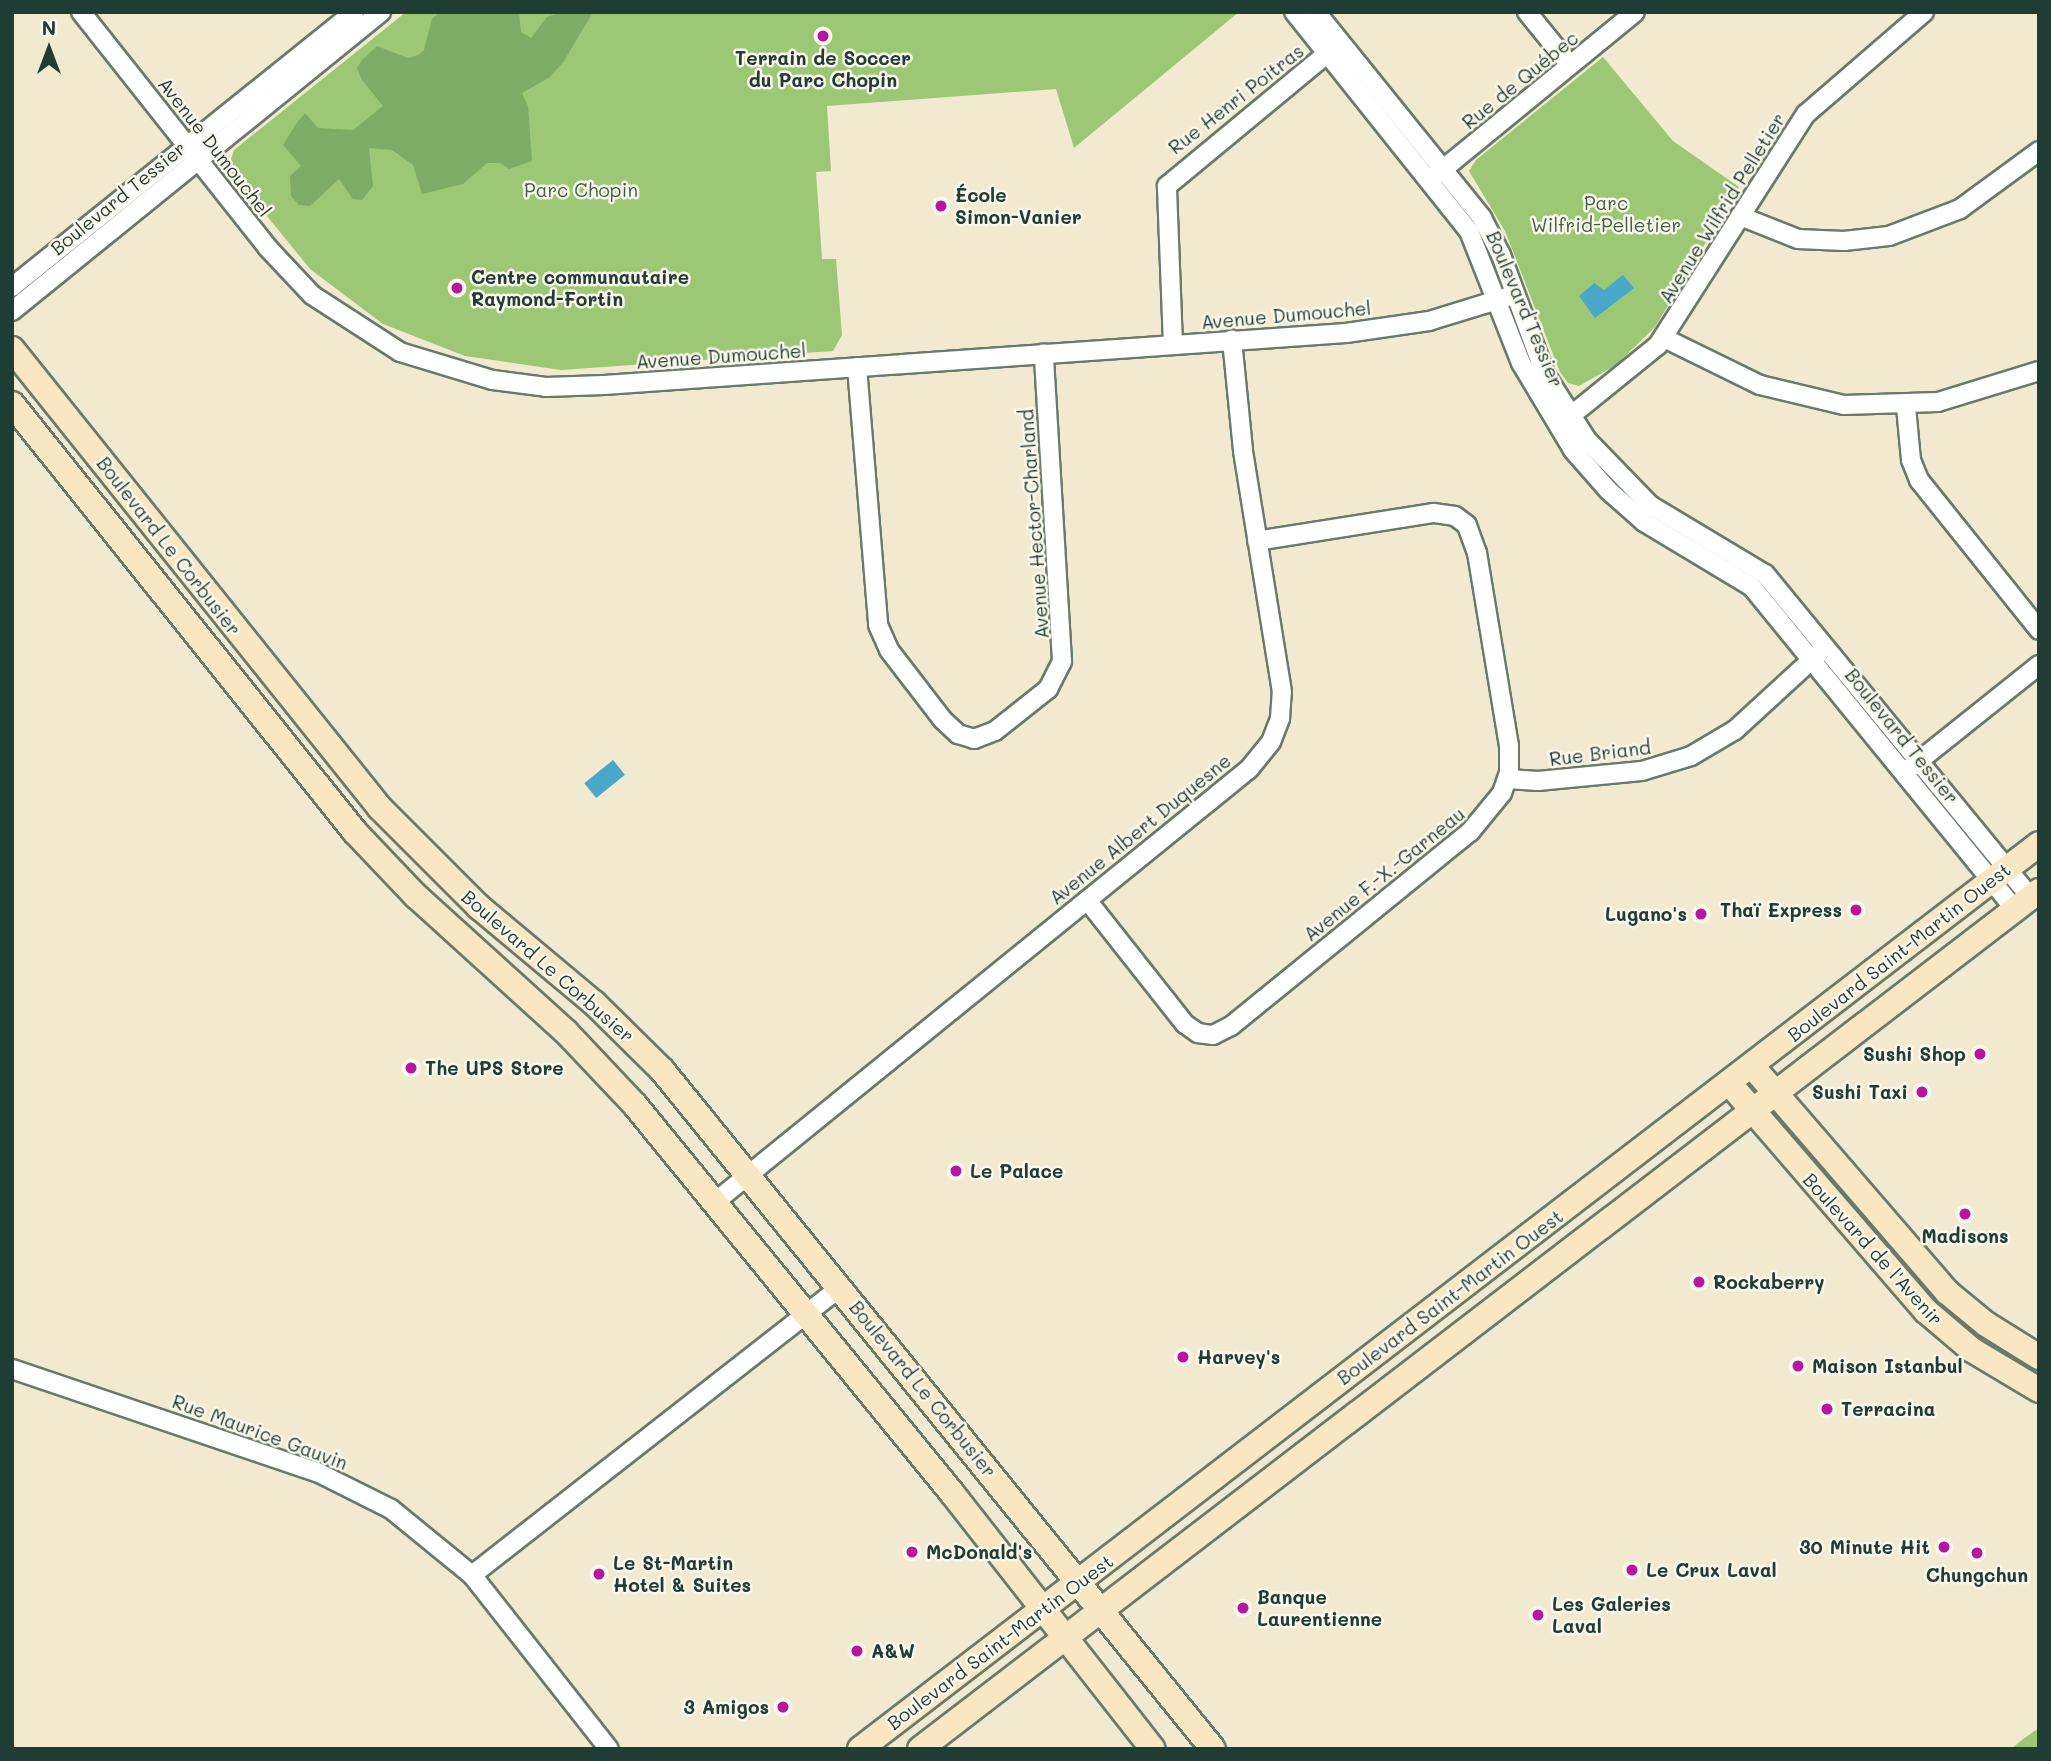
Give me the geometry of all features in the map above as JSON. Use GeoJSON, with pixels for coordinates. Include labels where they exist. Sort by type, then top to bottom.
{"type":"FeatureCollection","features":[{"type":"Feature","properties":{"kind":"street","name":"Avenue Dumouchel"},"geometry":{"type":"LineString","coordinates":[[81,12],[306,290],[364,332],[427,362],[493,380],[553,387],[1173,345],[1381,328],[1447,317],[1506,298]]}},
{"type":"Feature","properties":{"kind":"street","name":"Boulevard Tessier"},"geometry":{"type":"LineString","coordinates":[[12,287],[345,21],[381,12]]}},
{"type":"Feature","properties":{"kind":"street","name":"Boulevard Tessier"},"geometry":{"type":"LineString","coordinates":[[1294,12],[1437,174]]}},
{"type":"Feature","properties":{"kind":"street","name":"Boulevard Tessier"},"geometry":{"type":"LineString","coordinates":[[1316,12],[1437,174],[1545,374],[1564,422],[1619,501],[1670,539],[1745,581],[1819,653],[1999,875],[2028,899]]}},
{"type":"Feature","properties":{"kind":"street"},"geometry":{"type":"LineString","coordinates":[[1527,12],[1570,65]]}},
{"type":"Feature","properties":{"kind":"street","name":"Rue de Québec"},"geometry":{"type":"LineString","coordinates":[[1437,174],[1635,12]]}},
{"type":"Feature","properties":{"kind":"street","name":"Avenue Wilfrid Pelletier"},"geometry":{"type":"LineString","coordinates":[[1564,422],[1641,363],[1664,338],[1806,114],[1924,12]]}},
{"type":"Feature","properties":{"kind":"street","name":"Boulevard Tessier"},"geometry":{"type":"LineString","coordinates":[[12,311],[199,160],[345,21]]}},
{"type":"Feature","properties":{"kind":"street","name":"Rue Henri Poitras"},"geometry":{"type":"LineString","coordinates":[[1173,345],[1167,186],[1177,174],[1328,53]]}},
{"type":"Feature","properties":{"kind":"street"},"geometry":{"type":"LineString","coordinates":[[1740,216],[1798,239],[1844,241],[1889,236],[1960,209],[2039,151]]}},
{"type":"Feature","properties":{"kind":"street"},"geometry":{"type":"LineString","coordinates":[[1664,338],[1717,368],[1793,396],[1844,405],[1906,407],[1978,393],[2039,371]]}},
{"type":"Feature","properties":{"kind":"street","name":"Avenue Albert Duquesne"},"geometry":{"type":"LineString","coordinates":[[715,1202],[1249,769],[1275,734],[1282,692],[1257,541],[1232,340]]}},
{"type":"Feature","properties":{"kind":"street","name":"Boulevard Le Corbusier"},"geometry":{"type":"LineString","coordinates":[[12,349],[354,778],[478,907],[631,1037],[841,1287],[1213,1749]]}},
{"type":"Feature","properties":{"kind":"street","name":"Avenue Hector-Charland"},"geometry":{"type":"LineString","coordinates":[[856,368],[877,625],[889,650],[943,720],[958,734],[978,739],[995,731],[1048,689],[1062,661],[1044,355]]}},
{"type":"Feature","properties":{"kind":"street","name":"Boulevard Le Corbusier"},"geometry":{"type":"LineString","coordinates":[[12,404],[355,832],[416,896],[588,1053],[715,1202],[1153,1749]]}},
{"type":"Feature","properties":{"kind":"street"},"geometry":{"type":"LineString","coordinates":[[1906,407],[1911,460],[1919,480],[2039,630]]}},
{"type":"Feature","properties":{"kind":"street","name":"Avenue F.-X.-Garneau"},"geometry":{"type":"LineString","coordinates":[[1087,900],[1189,1028],[1203,1035],[1218,1034],[1470,832],[1496,804],[1508,779],[1509,746],[1477,552],[1461,519],[1433,513],[1257,541]]}},
{"type":"Feature","properties":{"kind":"street","name":"Rue Briand"},"geometry":{"type":"LineString","coordinates":[[1508,779],[1562,779],[1642,771],[1679,761],[1735,730],[1819,653]]}},
{"type":"Feature","properties":{"kind":"street"},"geometry":{"type":"LineString","coordinates":[[1911,767],[2039,665]]}},
{"type":"Feature","properties":{"kind":"street","name":"Boulevard Saint-Martin Ouest"},"geometry":{"type":"LineString","coordinates":[[860,1749],[2039,844]]}},
{"type":"Feature","properties":{"kind":"street","name":"Boulevard Saint-Martin Ouest"},"geometry":{"type":"LineString","coordinates":[[920,1749],[2028,899]]}},
{"type":"Feature","properties":{"kind":"street","name":"Boulevard de l'Avenir"},"geometry":{"type":"LineString","coordinates":[[1752,1066],[1947,1292],[1994,1330],[2039,1357]]}},
{"type":"Feature","properties":{"kind":"street","name":"Boulevard de l'Avenir"},"geometry":{"type":"LineString","coordinates":[[1730,1083],[1926,1311],[1972,1350],[2039,1390]]}},
{"type":"Feature","properties":{"kind":"street"},"geometry":{"type":"LineString","coordinates":[[472,1575],[841,1287]]}},
{"type":"Feature","properties":{"kind":"street","name":"Rue Maurice Gauvin"},"geometry":{"type":"LineString","coordinates":[[12,1369],[331,1479],[406,1519],[472,1575],[609,1749]]}},
{"type":"Feature","properties":{"kind":"green space","name":"Parc Chopin"},"geometry":{"type":"Polygon","coordinates":[[[406,12],[1239,12],[1074,148],[1056,89],[827,106],[831,171],[816,172],[822,259],[836,259],[842,335],[833,351],[561,370],[465,356],[383,324],[310,269],[228,168],[234,150],[406,12]]]}},
{"type":"Feature","properties":{"kind":"green space"},"geometry":{"type":"Polygon","coordinates":[[[440,12],[519,12],[521,32],[531,38],[547,17],[562,12],[593,12],[564,61],[550,77],[522,93],[528,106],[532,161],[509,169],[500,163],[487,163],[463,184],[422,194],[413,165],[392,150],[369,148],[373,186],[362,200],[353,199],[339,179],[310,206],[299,205],[291,196],[290,176],[301,166],[283,145],[296,124],[305,113],[318,128],[353,130],[383,106],[362,80],[357,68],[362,60],[377,46],[408,58],[418,55],[424,50],[432,19],[440,12]]]}},
{"type":"Feature","properties":{"kind":"green space","name":"Parc Wilfrid-Pelletier"},"geometry":{"type":"Polygon","coordinates":[[[1603,57],[1673,141],[1739,187],[1655,327],[1616,365],[1579,386],[1568,383],[1560,372],[1505,231],[1469,171],[1476,160],[1603,57]]]}},
{"type":"Feature","properties":{"kind":"green space"},"geometry":{"type":"Polygon","coordinates":[[[2039,1728],[2039,1749],[2011,1749],[2023,1739],[2039,1728]]]}},
{"type":"Feature","properties":{"kind":"water"},"geometry":{"type":"Polygon","coordinates":[[[1623,275],[1634,288],[1595,318],[1579,296],[1594,283],[1604,290],[1623,275]]]}},
{"type":"Feature","properties":{"kind":"water"},"geometry":{"type":"Polygon","coordinates":[[[613,760],[625,775],[596,798],[584,783],[613,760]]]}},
{"type":"Feature","properties":{"kind":"place","name":"Terrain de Soccer du Parc Chopin"},"geometry":{"type":"Point","coordinates":[823,36]}},
{"type":"Feature","properties":{"kind":"place","name":"École Simon-Vanier"},"geometry":{"type":"Point","coordinates":[941,206]}},
{"type":"Feature","properties":{"kind":"place","name":"Centre communautaire Raymond-Fortin"},"geometry":{"type":"Point","coordinates":[457,288]}},
{"type":"Feature","properties":{"kind":"place","name":"Thaï Express"},"geometry":{"type":"Point","coordinates":[1856,910]}},
{"type":"Feature","properties":{"kind":"place","name":"Lugano's"},"geometry":{"type":"Point","coordinates":[1701,914]}},
{"type":"Feature","properties":{"kind":"place","name":"Sushi Shop"},"geometry":{"type":"Point","coordinates":[1980,1054]}},
{"type":"Feature","properties":{"kind":"place","name":"The UPS Store"},"geometry":{"type":"Point","coordinates":[411,1068]}},
{"type":"Feature","properties":{"kind":"place","name":"Sushi Taxi"},"geometry":{"type":"Point","coordinates":[1922,1092]}},
{"type":"Feature","properties":{"kind":"place","name":"Le Palace"},"geometry":{"type":"Point","coordinates":[956,1171]}},
{"type":"Feature","properties":{"kind":"place","name":"Madisons"},"geometry":{"type":"Point","coordinates":[1965,1214]}},
{"type":"Feature","properties":{"kind":"place","name":"Rockaberry"},"geometry":{"type":"Point","coordinates":[1699,1282]}},
{"type":"Feature","properties":{"kind":"place","name":"Harvey's"},"geometry":{"type":"Point","coordinates":[1183,1357]}},
{"type":"Feature","properties":{"kind":"place","name":"Maison Istanbul"},"geometry":{"type":"Point","coordinates":[1798,1366]}},
{"type":"Feature","properties":{"kind":"place","name":"Terracina"},"geometry":{"type":"Point","coordinates":[1827,1409]}},
{"type":"Feature","properties":{"kind":"place","name":"30 Minute Hit"},"geometry":{"type":"Point","coordinates":[1944,1547]}},
{"type":"Feature","properties":{"kind":"place","name":"McDonald's"},"geometry":{"type":"Point","coordinates":[912,1552]}},
{"type":"Feature","properties":{"kind":"place","name":"Chungchun"},"geometry":{"type":"Point","coordinates":[1977,1553]}},
{"type":"Feature","properties":{"kind":"place","name":"Le Crux Laval"},"geometry":{"type":"Point","coordinates":[1632,1570]}},
{"type":"Feature","properties":{"kind":"place","name":"Le St-Martin Hotel & Suites"},"geometry":{"type":"Point","coordinates":[599,1574]}},
{"type":"Feature","properties":{"kind":"place","name":"Banque Laurentienne"},"geometry":{"type":"Point","coordinates":[1243,1608]}},
{"type":"Feature","properties":{"kind":"place","name":"Les Galeries Laval"},"geometry":{"type":"Point","coordinates":[1538,1615]}},
{"type":"Feature","properties":{"kind":"place","name":"A&W"},"geometry":{"type":"Point","coordinates":[857,1651]}},
{"type":"Feature","properties":{"kind":"place","name":"3 Amigos"},"geometry":{"type":"Point","coordinates":[783,1707]}}]}
